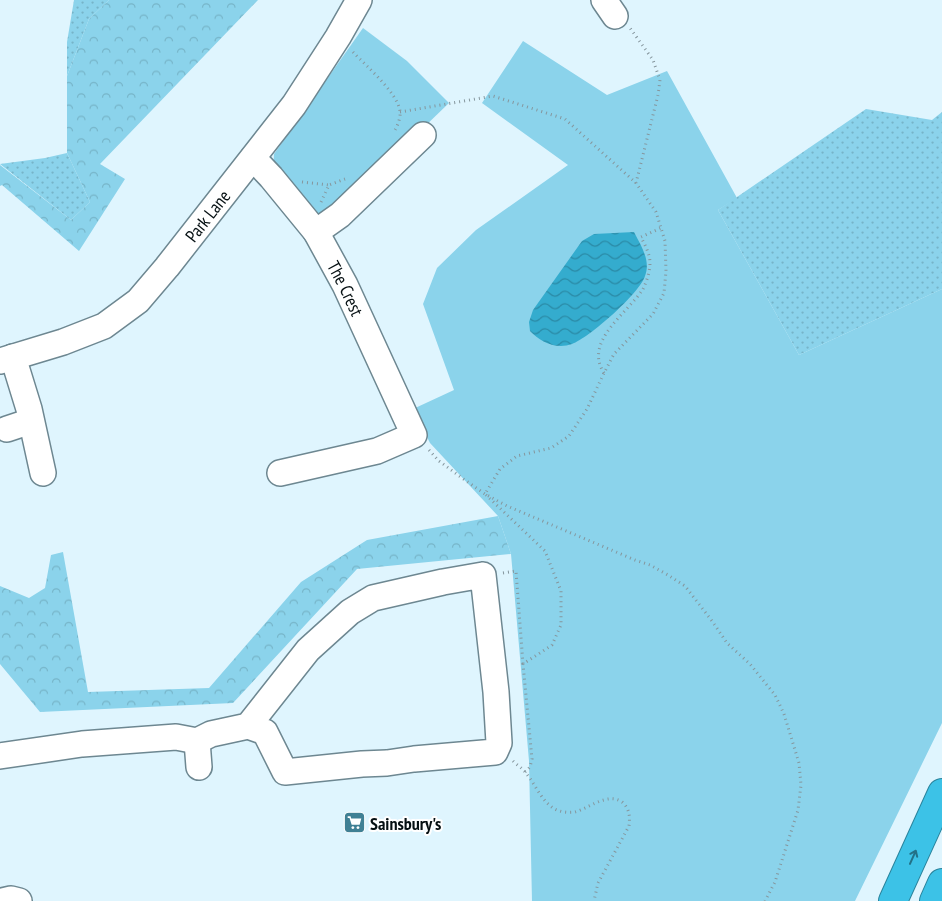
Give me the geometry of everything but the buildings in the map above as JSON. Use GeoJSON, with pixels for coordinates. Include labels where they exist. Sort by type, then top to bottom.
{"type":"FeatureCollection","features":[{"type":"Feature","properties":{"kind":"highway"},"geometry":{"type":"LineString","coordinates":[[893,901],[942,793]]}},
{"type":"Feature","properties":{"kind":"highway"},"geometry":{"type":"LineString","coordinates":[[934,901],[942,883]]}},
{"type":"Feature","properties":{"kind":"street","name":"Park Lane"},"geometry":{"type":"LineString","coordinates":[[6,359],[63,342],[104,326],[138,301],[167,267],[294,105],[338,37],[359,0]]}},
{"type":"Feature","properties":{"kind":"street"},"geometry":{"type":"LineString","coordinates":[[316,232],[340,216],[423,134]]}},
{"type":"Feature","properties":{"kind":"street","name":"The Crest"},"geometry":{"type":"LineString","coordinates":[[253,158],[316,232],[345,285],[414,435]]}},
{"type":"Feature","properties":{"kind":"street"},"geometry":{"type":"LineString","coordinates":[[6,359],[31,421],[43,473]]}},
{"type":"Feature","properties":{"kind":"street"},"geometry":{"type":"LineString","coordinates":[[7,429],[31,421]]}},
{"type":"Feature","properties":{"kind":"street"},"geometry":{"type":"LineString","coordinates":[[280,473],[377,451],[414,435]]}},
{"type":"Feature","properties":{"kind":"street"},"geometry":{"type":"LineString","coordinates":[[0,756],[82,744],[157,738],[176,737],[198,741],[211,734],[248,726],[264,732],[285,772],[495,752],[499,742],[496,692],[483,575],[373,598],[350,612],[308,650],[248,726]]}},
{"type":"Feature","properties":{"kind":"street"},"geometry":{"type":"LineString","coordinates":[[198,741],[199,766]]}},
{"type":"Feature","properties":{"kind":"path"},"geometry":{"type":"LineString","coordinates":[[610,8],[632,30],[653,60],[660,80],[636,183]]}},
{"type":"Feature","properties":{"kind":"path"},"geometry":{"type":"LineString","coordinates":[[338,37],[383,82],[396,100],[400,112],[396,128],[391,135]]}},
{"type":"Feature","properties":{"kind":"path"},"geometry":{"type":"LineString","coordinates":[[400,112],[493,96],[565,119],[636,183],[656,212],[665,241],[666,271],[664,292],[653,314],[614,354],[587,409],[569,436],[551,448],[517,456],[500,469],[485,494]]}},
{"type":"Feature","properties":{"kind":"path"},"geometry":{"type":"LineString","coordinates":[[316,232],[318,208],[329,184],[349,178]]}},
{"type":"Feature","properties":{"kind":"path"},"geometry":{"type":"LineString","coordinates":[[604,373],[599,365],[598,354],[601,342],[617,319],[644,287],[648,274],[650,262],[647,248],[641,238],[661,228]]}},
{"type":"Feature","properties":{"kind":"path"},"geometry":{"type":"LineString","coordinates":[[414,435],[439,461],[485,494],[507,506],[650,565],[685,586],[727,643],[750,664],[775,695],[784,714],[799,763],[801,785],[798,810],[775,882],[765,901]]}},
{"type":"Feature","properties":{"kind":"path"},"geometry":{"type":"LineString","coordinates":[[485,494],[545,551],[561,592],[561,625],[552,645],[522,664]]}},
{"type":"Feature","properties":{"kind":"path"},"geometry":{"type":"LineString","coordinates":[[483,575],[516,571],[522,664],[532,760],[530,767],[525,772]]}},
{"type":"Feature","properties":{"kind":"path"},"geometry":{"type":"LineString","coordinates":[[496,748],[525,772],[553,808],[564,812],[575,812],[607,799],[619,800],[626,806],[630,816],[629,826],[598,883],[594,901]]}},
{"type":"Feature","properties":{"kind":"green space"},"geometry":{"type":"Polygon","coordinates":[[[74,0],[109,0],[89,19],[67,76],[67,42],[74,0]]]}},
{"type":"Feature","properties":{"kind":"green space"},"geometry":{"type":"Polygon","coordinates":[[[109,0],[258,0],[100,164],[125,179],[79,251],[2,185],[0,186],[0,165],[71,220],[90,202],[67,153],[67,76],[89,19],[109,0]]]}},
{"type":"Feature","properties":{"kind":"green space"},"geometry":{"type":"Polygon","coordinates":[[[363,28],[407,61],[449,103],[336,212],[321,221],[273,173],[274,154],[363,28]]]}},
{"type":"Feature","properties":{"kind":"green space"},"geometry":{"type":"Polygon","coordinates":[[[523,41],[607,95],[667,71],[737,198],[718,210],[799,355],[942,289],[942,723],[855,901],[532,901],[529,761],[511,554],[498,516],[430,443],[413,409],[454,390],[423,304],[437,268],[476,230],[568,165],[482,103],[523,41]]]}},
{"type":"Feature","properties":{"kind":"green space"},"geometry":{"type":"Polygon","coordinates":[[[866,109],[932,120],[942,112],[942,289],[799,355],[718,210],[866,109]]]}},
{"type":"Feature","properties":{"kind":"green space"},"geometry":{"type":"Polygon","coordinates":[[[67,153],[90,202],[71,220],[0,164],[45,158],[67,153]]]}},
{"type":"Feature","properties":{"kind":"green space"},"geometry":{"type":"Polygon","coordinates":[[[498,516],[511,554],[357,569],[233,703],[40,712],[0,664],[0,586],[29,598],[45,588],[51,555],[63,552],[88,692],[209,688],[301,582],[367,540],[498,516]]]}},
{"type":"Feature","properties":{"kind":"water"},"geometry":{"type":"Polygon","coordinates":[[[634,232],[644,253],[647,270],[641,284],[613,314],[580,340],[568,345],[556,346],[540,339],[530,331],[529,322],[533,310],[582,241],[594,234],[634,232]]]}},
{"type":"Feature","properties":{"kind":"place","name":"Sainsbury's"},"geometry":{"type":"Point","coordinates":[354,823]}}]}
